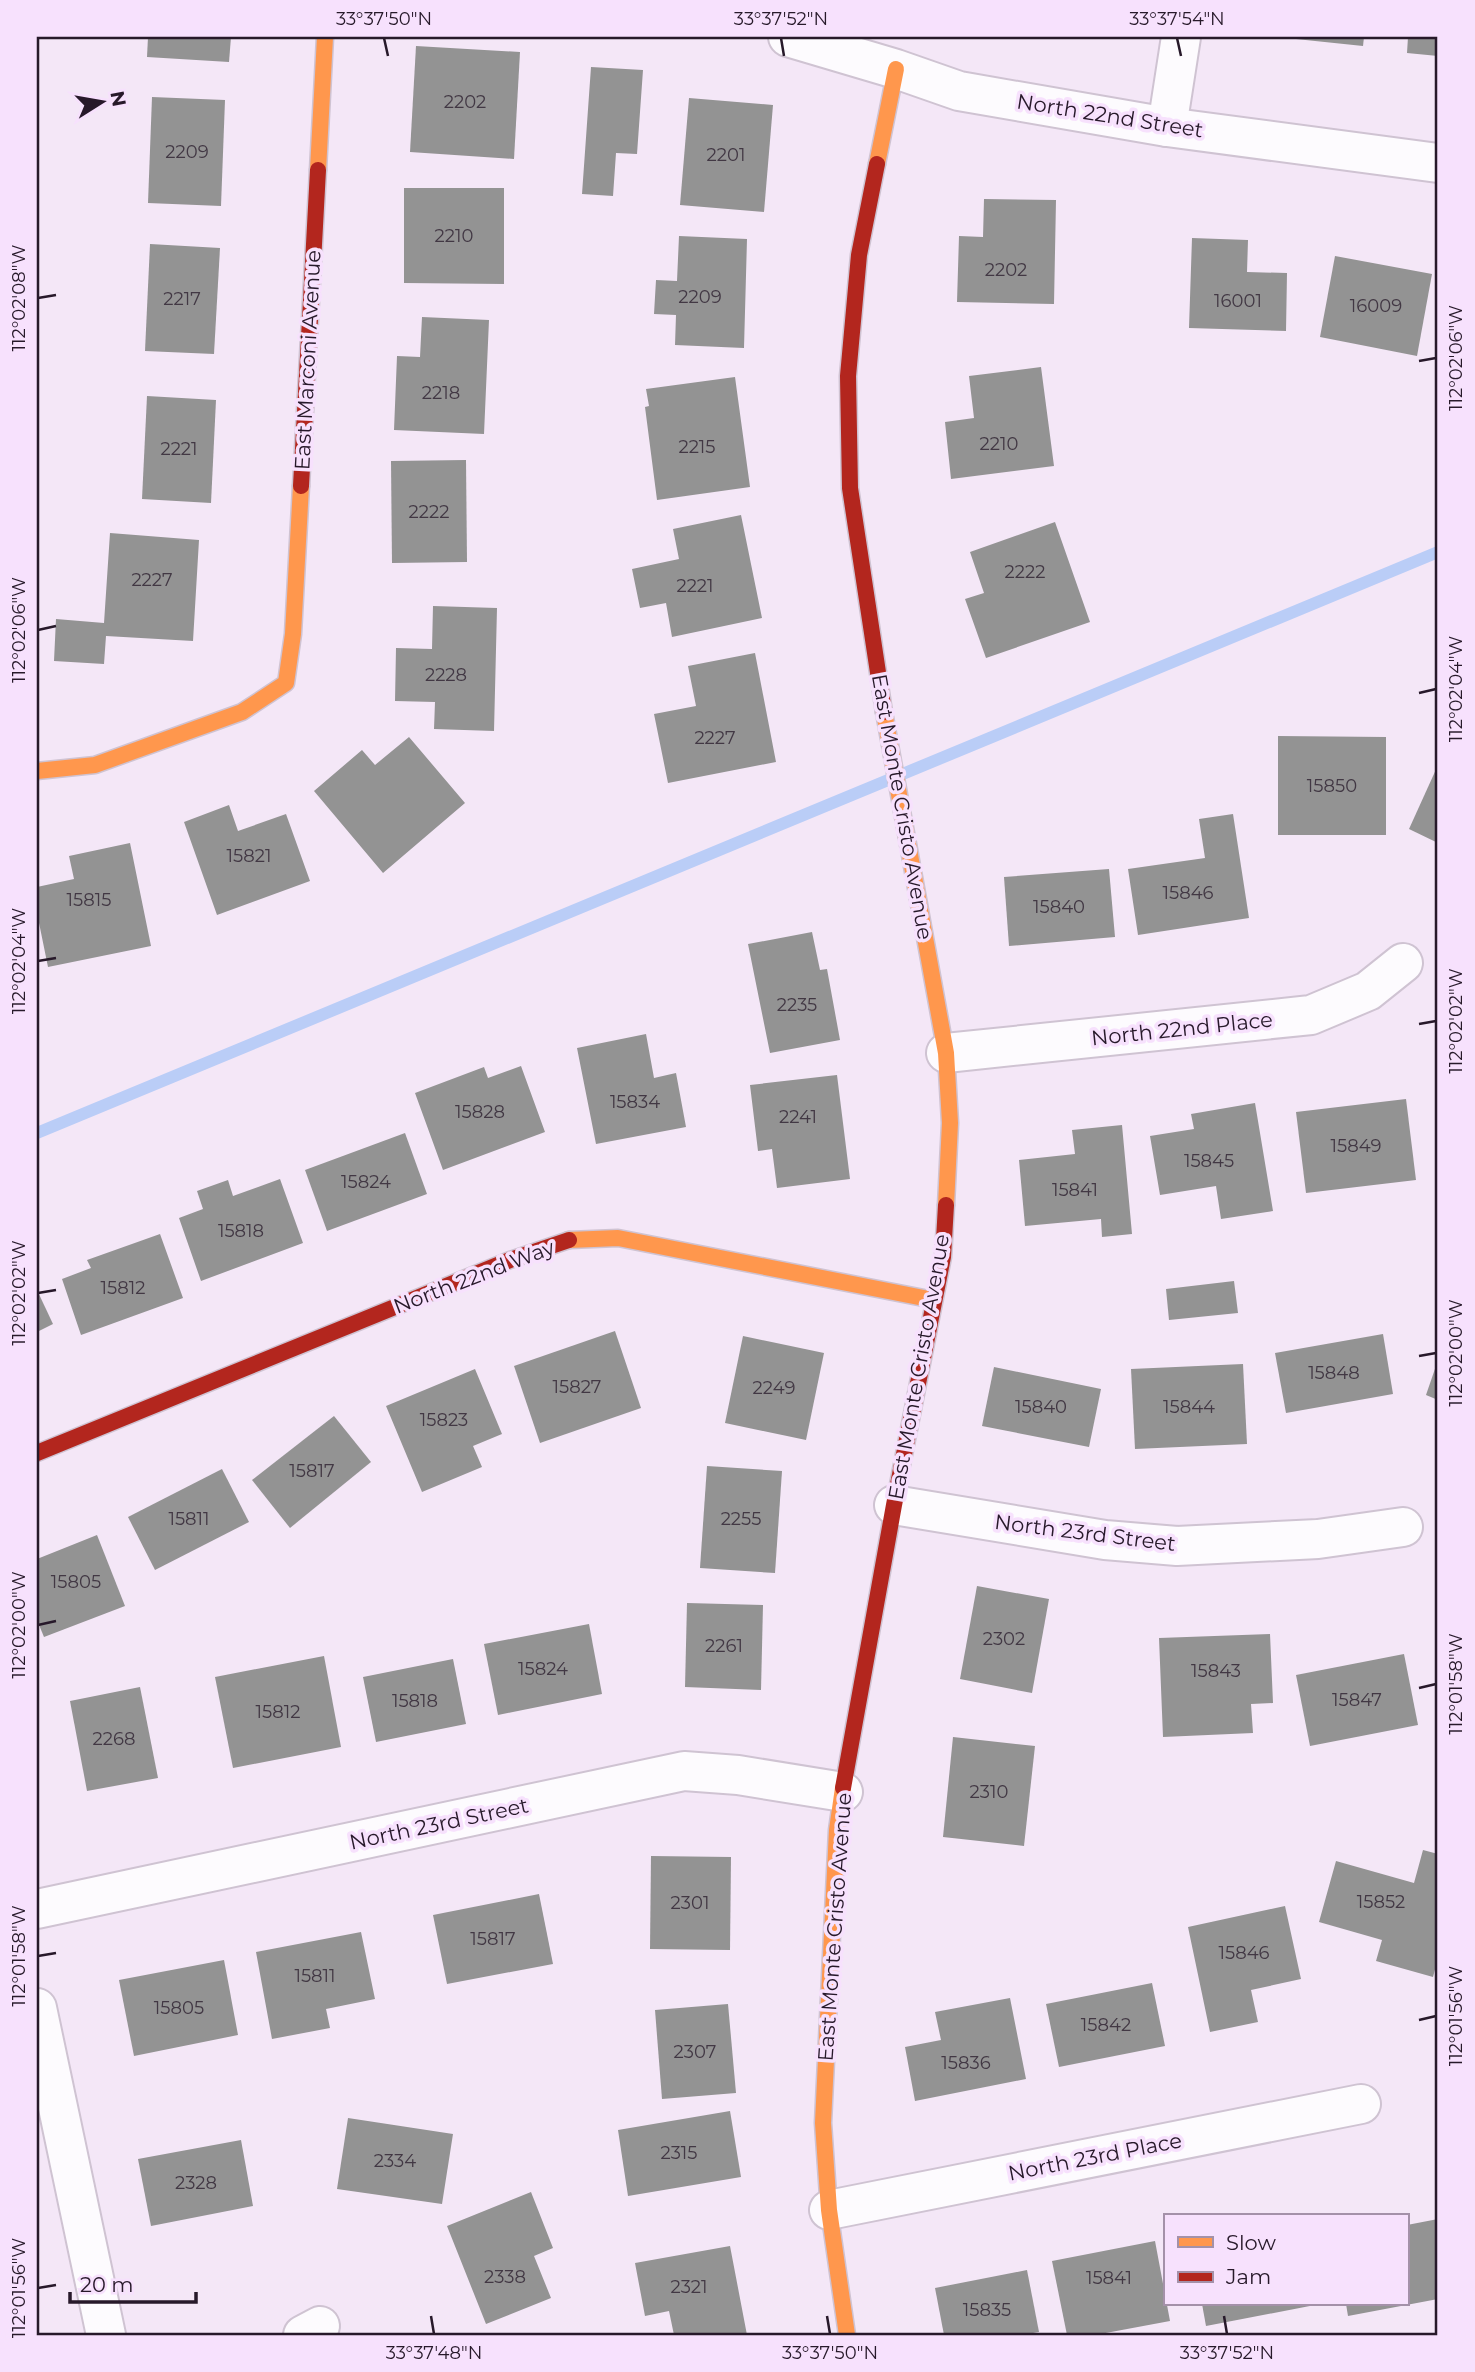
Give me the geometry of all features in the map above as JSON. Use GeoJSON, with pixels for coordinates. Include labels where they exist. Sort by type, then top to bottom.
{"type":"FeatureCollection","features":[{"type":"Feature","properties":{"kind":"street","name":"East Marconi Avenue"},"geometry":{"type":"LineString","coordinates":[[37,771],[95,765],[242,712],[286,683],[293,634],[325,37]]}},
{"type":"Feature","properties":{"kind":"street","name":"North 22nd Street"},"geometry":{"type":"LineString","coordinates":[[788,37],[959,91],[1167,127],[1438,163]]}},
{"type":"Feature","properties":{"kind":"street"},"geometry":{"type":"LineString","coordinates":[[1167,127],[1181,37]]}},
{"type":"Feature","properties":{"kind":"street","name":"East Monte Cristo Avenue"},"geometry":{"type":"LineString","coordinates":[[847,2335],[829,2210],[822,2123],[837,1830],[894,1504],[943,1257],[950,1123],[946,1053],[887,731],[850,488],[848,376],[859,255],[896,69]]}},
{"type":"Feature","properties":{"kind":"street","name":"North 22nd Place"},"geometry":{"type":"LineString","coordinates":[[946,1053],[1311,1015],[1368,991],[1403,962]]}},
{"type":"Feature","properties":{"kind":"street","name":"North 22nd Way"},"geometry":{"type":"LineString","coordinates":[[37,1454],[510,1260],[570,1240],[618,1238],[934,1300]]}},
{"type":"Feature","properties":{"kind":"street","name":"North 23rd Street"},"geometry":{"type":"LineString","coordinates":[[894,1504],[1105,1540],[1177,1546],[1318,1539],[1403,1527]]}},
{"type":"Feature","properties":{"kind":"street","name":"North 23rd Street"},"geometry":{"type":"LineString","coordinates":[[37,1909],[684,1771],[738,1775],[842,1792]]}},
{"type":"Feature","properties":{"kind":"street"},"geometry":{"type":"LineString","coordinates":[[37,2008],[106,2335]]}},
{"type":"Feature","properties":{"kind":"street","name":"North 23rd Place"},"geometry":{"type":"LineString","coordinates":[[829,2210],[1361,2104]]}},
{"type":"Feature","properties":{"kind":"building"},"geometry":{"type":"Polygon","coordinates":[[[148,37],[231,37],[229,62],[147,57],[148,37]]]}},
{"type":"Feature","properties":{"kind":"building"},"geometry":{"type":"Polygon","coordinates":[[[1296,37],[1364,37],[1363,46],[1296,37]]]}},
{"type":"Feature","properties":{"kind":"building"},"geometry":{"type":"Polygon","coordinates":[[[1408,37],[1438,37],[1438,56],[1407,53],[1408,37]]]}},
{"type":"Feature","properties":{"kind":"building"},"geometry":{"type":"Polygon","coordinates":[[[416,46],[520,52],[514,159],[410,152],[416,46]]]}},
{"type":"Feature","properties":{"kind":"building"},"geometry":{"type":"Polygon","coordinates":[[[591,67],[643,70],[637,154],[616,153],[613,196],[582,194],[591,67]]]}},
{"type":"Feature","properties":{"kind":"building"},"geometry":{"type":"Polygon","coordinates":[[[152,97],[225,100],[221,206],[148,203],[152,97]]]}},
{"type":"Feature","properties":{"kind":"building"},"geometry":{"type":"Polygon","coordinates":[[[689,98],[773,105],[764,212],[680,205],[689,98]]]}},
{"type":"Feature","properties":{"kind":"building"},"geometry":{"type":"Polygon","coordinates":[[[404,188],[504,188],[504,284],[404,283],[404,188]]]}},
{"type":"Feature","properties":{"kind":"building"},"geometry":{"type":"Polygon","coordinates":[[[984,199],[1056,200],[1054,304],[957,302],[959,236],[983,237],[984,199]]]}},
{"type":"Feature","properties":{"kind":"building"},"geometry":{"type":"Polygon","coordinates":[[[679,236],[747,239],[744,348],[675,345],[676,315],[654,314],[656,280],[677,281],[679,236]]]}},
{"type":"Feature","properties":{"kind":"building"},"geometry":{"type":"Polygon","coordinates":[[[1192,238],[1248,240],[1247,272],[1287,273],[1286,331],[1189,328],[1192,238]]]}},
{"type":"Feature","properties":{"kind":"building"},"geometry":{"type":"Polygon","coordinates":[[[150,244],[220,248],[214,354],[145,351],[150,244]]]}},
{"type":"Feature","properties":{"kind":"building"},"geometry":{"type":"Polygon","coordinates":[[[1335,256],[1432,274],[1417,356],[1320,337],[1335,256]]]}},
{"type":"Feature","properties":{"kind":"building"},"geometry":{"type":"Polygon","coordinates":[[[422,317],[489,320],[484,434],[394,430],[397,356],[420,357],[422,317]]]}},
{"type":"Feature","properties":{"kind":"building"},"geometry":{"type":"Polygon","coordinates":[[[1041,367],[1054,466],[951,479],[945,422],[974,418],[969,376],[1041,367]]]}},
{"type":"Feature","properties":{"kind":"building"},"geometry":{"type":"Polygon","coordinates":[[[735,377],[750,487],[657,500],[645,407],[649,406],[646,389],[735,377]]]}},
{"type":"Feature","properties":{"kind":"building"},"geometry":{"type":"Polygon","coordinates":[[[147,396],[216,400],[211,503],[142,499],[147,396]]]}},
{"type":"Feature","properties":{"kind":"building"},"geometry":{"type":"Polygon","coordinates":[[[466,460],[467,562],[392,563],[391,461],[466,460]]]}},
{"type":"Feature","properties":{"kind":"building"},"geometry":{"type":"Polygon","coordinates":[[[741,515],[762,618],[672,637],[666,603],[640,608],[632,569],[679,559],[673,529],[741,515]]]}},
{"type":"Feature","properties":{"kind":"building"},"geometry":{"type":"Polygon","coordinates":[[[1055,522],[1090,622],[986,658],[965,599],[984,593],[970,552],[1055,522]]]}},
{"type":"Feature","properties":{"kind":"building"},"geometry":{"type":"Polygon","coordinates":[[[110,533],[199,540],[193,641],[106,636],[104,664],[54,661],[56,619],[104,623],[110,533]]]}},
{"type":"Feature","properties":{"kind":"building"},"geometry":{"type":"Polygon","coordinates":[[[433,606],[497,608],[494,731],[434,729],[435,702],[395,701],[396,648],[432,649],[433,606]]]}},
{"type":"Feature","properties":{"kind":"building"},"geometry":{"type":"Polygon","coordinates":[[[755,653],[776,762],[668,783],[654,714],[696,706],[688,666],[755,653]]]}},
{"type":"Feature","properties":{"kind":"building"},"geometry":{"type":"Polygon","coordinates":[[[1278,736],[1386,737],[1386,835],[1278,835],[1278,736]]]}},
{"type":"Feature","properties":{"kind":"building"},"geometry":{"type":"Polygon","coordinates":[[[409,737],[465,803],[383,873],[314,791],[362,750],[375,765],[409,737]]]}},
{"type":"Feature","properties":{"kind":"building"},"geometry":{"type":"Polygon","coordinates":[[[1438,765],[1438,843],[1409,829],[1438,765]]]}},
{"type":"Feature","properties":{"kind":"building"},"geometry":{"type":"Polygon","coordinates":[[[229,805],[238,831],[286,814],[310,881],[217,915],[184,822],[229,805]]]}},
{"type":"Feature","properties":{"kind":"building"},"geometry":{"type":"Polygon","coordinates":[[[1233,814],[1249,918],[1138,935],[1128,869],[1205,858],[1199,819],[1233,814]]]}},
{"type":"Feature","properties":{"kind":"building"},"geometry":{"type":"Polygon","coordinates":[[[130,843],[151,946],[48,967],[37,913],[37,887],[74,879],[69,856],[130,843]]]}},
{"type":"Feature","properties":{"kind":"building"},"geometry":{"type":"Polygon","coordinates":[[[1109,869],[1115,937],[1009,946],[1004,877],[1109,869]]]}},
{"type":"Feature","properties":{"kind":"building"},"geometry":{"type":"Polygon","coordinates":[[[812,932],[820,970],[827,969],[840,1040],[770,1053],[748,944],[812,932]]]}},
{"type":"Feature","properties":{"kind":"building"},"geometry":{"type":"Polygon","coordinates":[[[646,1034],[654,1078],[676,1073],[686,1127],[596,1144],[577,1048],[646,1034]]]}},
{"type":"Feature","properties":{"kind":"building"},"geometry":{"type":"Polygon","coordinates":[[[521,1066],[545,1132],[443,1170],[415,1093],[484,1067],[488,1078],[521,1066]]]}},
{"type":"Feature","properties":{"kind":"building"},"geometry":{"type":"Polygon","coordinates":[[[837,1075],[850,1179],[777,1188],[772,1149],[758,1151],[750,1085],[837,1075]]]}},
{"type":"Feature","properties":{"kind":"building"},"geometry":{"type":"Polygon","coordinates":[[[1406,1099],[1416,1180],[1306,1193],[1296,1112],[1406,1099]]]}},
{"type":"Feature","properties":{"kind":"building"},"geometry":{"type":"Polygon","coordinates":[[[1255,1103],[1273,1211],[1221,1219],[1216,1186],[1160,1195],[1150,1136],[1194,1129],[1191,1114],[1255,1103]]]}},
{"type":"Feature","properties":{"kind":"building"},"geometry":{"type":"Polygon","coordinates":[[[1122,1125],[1132,1234],[1102,1237],[1101,1219],[1025,1226],[1019,1160],[1075,1154],[1072,1130],[1122,1125]]]}},
{"type":"Feature","properties":{"kind":"building"},"geometry":{"type":"Polygon","coordinates":[[[405,1133],[427,1194],[327,1231],[305,1170],[405,1133]]]}},
{"type":"Feature","properties":{"kind":"building"},"geometry":{"type":"Polygon","coordinates":[[[280,1179],[303,1243],[201,1281],[179,1218],[203,1209],[197,1191],[228,1180],[233,1196],[280,1179]]]}},
{"type":"Feature","properties":{"kind":"building"},"geometry":{"type":"Polygon","coordinates":[[[160,1234],[183,1298],[81,1335],[62,1279],[91,1268],[87,1260],[160,1234]]]}},
{"type":"Feature","properties":{"kind":"building"},"geometry":{"type":"Polygon","coordinates":[[[1234,1281],[1238,1313],[1169,1320],[1166,1289],[1234,1281]]]}},
{"type":"Feature","properties":{"kind":"building"},"geometry":{"type":"Polygon","coordinates":[[[37,1290],[53,1324],[37,1332],[37,1290]]]}},
{"type":"Feature","properties":{"kind":"building"},"geometry":{"type":"Polygon","coordinates":[[[615,1331],[641,1408],[540,1443],[514,1366],[615,1331]]]}},
{"type":"Feature","properties":{"kind":"building"},"geometry":{"type":"Polygon","coordinates":[[[1383,1334],[1393,1394],[1286,1413],[1275,1353],[1383,1334]]]}},
{"type":"Feature","properties":{"kind":"building"},"geometry":{"type":"Polygon","coordinates":[[[743,1336],[824,1353],[806,1440],[725,1423],[743,1336]]]}},
{"type":"Feature","properties":{"kind":"building"},"geometry":{"type":"Polygon","coordinates":[[[1438,1360],[1438,1400],[1426,1395],[1438,1360]]]}},
{"type":"Feature","properties":{"kind":"building"},"geometry":{"type":"Polygon","coordinates":[[[1243,1364],[1247,1444],[1135,1449],[1131,1369],[1243,1364]]]}},
{"type":"Feature","properties":{"kind":"building"},"geometry":{"type":"Polygon","coordinates":[[[994,1367],[1101,1389],[1089,1447],[982,1426],[994,1367]]]}},
{"type":"Feature","properties":{"kind":"building"},"geometry":{"type":"Polygon","coordinates":[[[475,1369],[502,1434],[473,1446],[482,1467],[422,1492],[386,1406],[475,1369]]]}},
{"type":"Feature","properties":{"kind":"building"},"geometry":{"type":"Polygon","coordinates":[[[334,1416],[371,1462],[290,1528],[252,1480],[334,1416]]]}},
{"type":"Feature","properties":{"kind":"building"},"geometry":{"type":"Polygon","coordinates":[[[707,1466],[782,1471],[775,1573],[700,1568],[707,1466]]]}},
{"type":"Feature","properties":{"kind":"building"},"geometry":{"type":"Polygon","coordinates":[[[222,1469],[249,1522],[155,1570],[128,1517],[222,1469]]]}},
{"type":"Feature","properties":{"kind":"building"},"geometry":{"type":"Polygon","coordinates":[[[97,1535],[125,1606],[44,1637],[37,1620],[37,1559],[97,1535]]]}},
{"type":"Feature","properties":{"kind":"building"},"geometry":{"type":"Polygon","coordinates":[[[977,1586],[1049,1599],[1032,1693],[960,1679],[977,1586]]]}},
{"type":"Feature","properties":{"kind":"building"},"geometry":{"type":"Polygon","coordinates":[[[687,1603],[763,1605],[761,1690],[685,1687],[687,1603]]]}},
{"type":"Feature","properties":{"kind":"building"},"geometry":{"type":"Polygon","coordinates":[[[589,1624],[602,1694],[498,1715],[484,1644],[589,1624]]]}},
{"type":"Feature","properties":{"kind":"building"},"geometry":{"type":"Polygon","coordinates":[[[1270,1634],[1273,1703],[1251,1704],[1253,1733],[1163,1737],[1159,1638],[1270,1634]]]}},
{"type":"Feature","properties":{"kind":"building"},"geometry":{"type":"Polygon","coordinates":[[[1404,1654],[1418,1725],[1310,1746],[1296,1675],[1404,1654]]]}},
{"type":"Feature","properties":{"kind":"building"},"geometry":{"type":"Polygon","coordinates":[[[324,1656],[341,1747],[233,1768],[215,1677],[324,1656]]]}},
{"type":"Feature","properties":{"kind":"building"},"geometry":{"type":"Polygon","coordinates":[[[453,1659],[466,1724],[376,1742],[363,1677],[453,1659]]]}},
{"type":"Feature","properties":{"kind":"building"},"geometry":{"type":"Polygon","coordinates":[[[140,1687],[158,1778],[87,1791],[70,1701],[140,1687]]]}},
{"type":"Feature","properties":{"kind":"building"},"geometry":{"type":"Polygon","coordinates":[[[953,1737],[1035,1746],[1024,1846],[943,1837],[953,1737]]]}},
{"type":"Feature","properties":{"kind":"building"},"geometry":{"type":"Polygon","coordinates":[[[1423,1850],[1438,1854],[1438,1958],[1433,1977],[1376,1961],[1382,1940],[1319,1922],[1336,1861],[1414,1883],[1423,1850]]]}},
{"type":"Feature","properties":{"kind":"building"},"geometry":{"type":"Polygon","coordinates":[[[651,1856],[731,1857],[730,1950],[650,1949],[651,1856]]]}},
{"type":"Feature","properties":{"kind":"building"},"geometry":{"type":"Polygon","coordinates":[[[539,1894],[553,1964],[447,1984],[433,1915],[539,1894]]]}},
{"type":"Feature","properties":{"kind":"building"},"geometry":{"type":"Polygon","coordinates":[[[1285,1906],[1301,1979],[1251,1990],[1258,2022],[1210,2032],[1188,1927],[1285,1906]]]}},
{"type":"Feature","properties":{"kind":"building"},"geometry":{"type":"Polygon","coordinates":[[[361,1932],[375,1999],[326,2009],[330,2028],[272,2039],[256,1952],[361,1932]]]}},
{"type":"Feature","properties":{"kind":"building"},"geometry":{"type":"Polygon","coordinates":[[[224,1960],[238,2035],[134,2056],[119,1980],[224,1960]]]}},
{"type":"Feature","properties":{"kind":"building"},"geometry":{"type":"Polygon","coordinates":[[[1152,1983],[1165,2046],[1059,2067],[1046,2004],[1152,1983]]]}},
{"type":"Feature","properties":{"kind":"building"},"geometry":{"type":"Polygon","coordinates":[[[1010,1998],[1026,2079],[915,2101],[905,2047],[941,2040],[935,2012],[1010,1998]]]}},
{"type":"Feature","properties":{"kind":"building"},"geometry":{"type":"Polygon","coordinates":[[[728,2004],[736,2093],[662,2099],[655,2010],[728,2004]]]}},
{"type":"Feature","properties":{"kind":"building"},"geometry":{"type":"Polygon","coordinates":[[[730,2111],[741,2177],[628,2196],[618,2130],[730,2111]]]}},
{"type":"Feature","properties":{"kind":"building"},"geometry":{"type":"Polygon","coordinates":[[[348,2118],[453,2134],[442,2204],[337,2189],[348,2118]]]}},
{"type":"Feature","properties":{"kind":"building"},"geometry":{"type":"Polygon","coordinates":[[[241,2140],[253,2206],[151,2226],[138,2159],[241,2140]]]}},
{"type":"Feature","properties":{"kind":"building"},"geometry":{"type":"Polygon","coordinates":[[[531,2192],[553,2248],[534,2256],[551,2298],[486,2324],[447,2226],[531,2192]]]}},
{"type":"Feature","properties":{"kind":"building"},"geometry":{"type":"Polygon","coordinates":[[[1438,2219],[1438,2299],[1408,2305],[1408,2225],[1438,2219]]]}},
{"type":"Feature","properties":{"kind":"building"},"geometry":{"type":"Polygon","coordinates":[[[1155,2241],[1164,2289],[1164,2306],[1167,2306],[1170,2321],[1095,2335],[1067,2335],[1052,2261],[1155,2241]]]}},
{"type":"Feature","properties":{"kind":"building"},"geometry":{"type":"Polygon","coordinates":[[[730,2246],[747,2335],[674,2335],[669,2311],[645,2316],[635,2263],[730,2246]]]}},
{"type":"Feature","properties":{"kind":"building"},"geometry":{"type":"Polygon","coordinates":[[[1027,2270],[1039,2332],[1021,2335],[944,2335],[935,2288],[1027,2270]]]}},
{"type":"Feature","properties":{"kind":"building"},"geometry":{"type":"Polygon","coordinates":[[[1202,2306],[1310,2306],[1206,2326],[1202,2306]]]}},
{"type":"Feature","properties":{"kind":"building"},"geometry":{"type":"Polygon","coordinates":[[[1346,2306],[1401,2306],[1348,2316],[1346,2306]]]}},
{"type":"Feature","properties":{"kind":"waterway"},"geometry":{"type":"LineString","coordinates":[[37,1133],[1438,552]]}},
{"type":"Feature","properties":{"kind":"traffic: slow"},"geometry":{"type":"LineString","coordinates":[[318,170],[325,37]]}},
{"type":"Feature","properties":{"kind":"traffic: slow"},"geometry":{"type":"LineString","coordinates":[[877,164],[896,69]]}},
{"type":"Feature","properties":{"kind":"traffic: slow"},"geometry":{"type":"LineString","coordinates":[[37,771],[95,765],[242,712],[286,683],[293,634],[301,486]]}},
{"type":"Feature","properties":{"kind":"traffic: slow"},"geometry":{"type":"LineString","coordinates":[[884,712],[946,1053],[950,1123],[946,1205]]}},
{"type":"Feature","properties":{"kind":"traffic: slow"},"geometry":{"type":"LineString","coordinates":[[569,1240],[618,1238],[934,1300]]}},
{"type":"Feature","properties":{"kind":"traffic: slow"},"geometry":{"type":"LineString","coordinates":[[843,1788],[837,1830],[823,2123],[829,2210],[847,2335]]}},
{"type":"Feature","properties":{"kind":"traffic: jam"},"geometry":{"type":"LineString","coordinates":[[877,164],[859,255],[848,376],[850,488],[884,712]]}},
{"type":"Feature","properties":{"kind":"traffic: jam"},"geometry":{"type":"LineString","coordinates":[[301,486],[318,170]]}},
{"type":"Feature","properties":{"kind":"traffic: jam"},"geometry":{"type":"LineString","coordinates":[[843,1788],[894,1505],[943,1257],[946,1205]]}},
{"type":"Feature","properties":{"kind":"traffic: jam"},"geometry":{"type":"LineString","coordinates":[[37,1453],[510,1260],[569,1240]]}}]}
